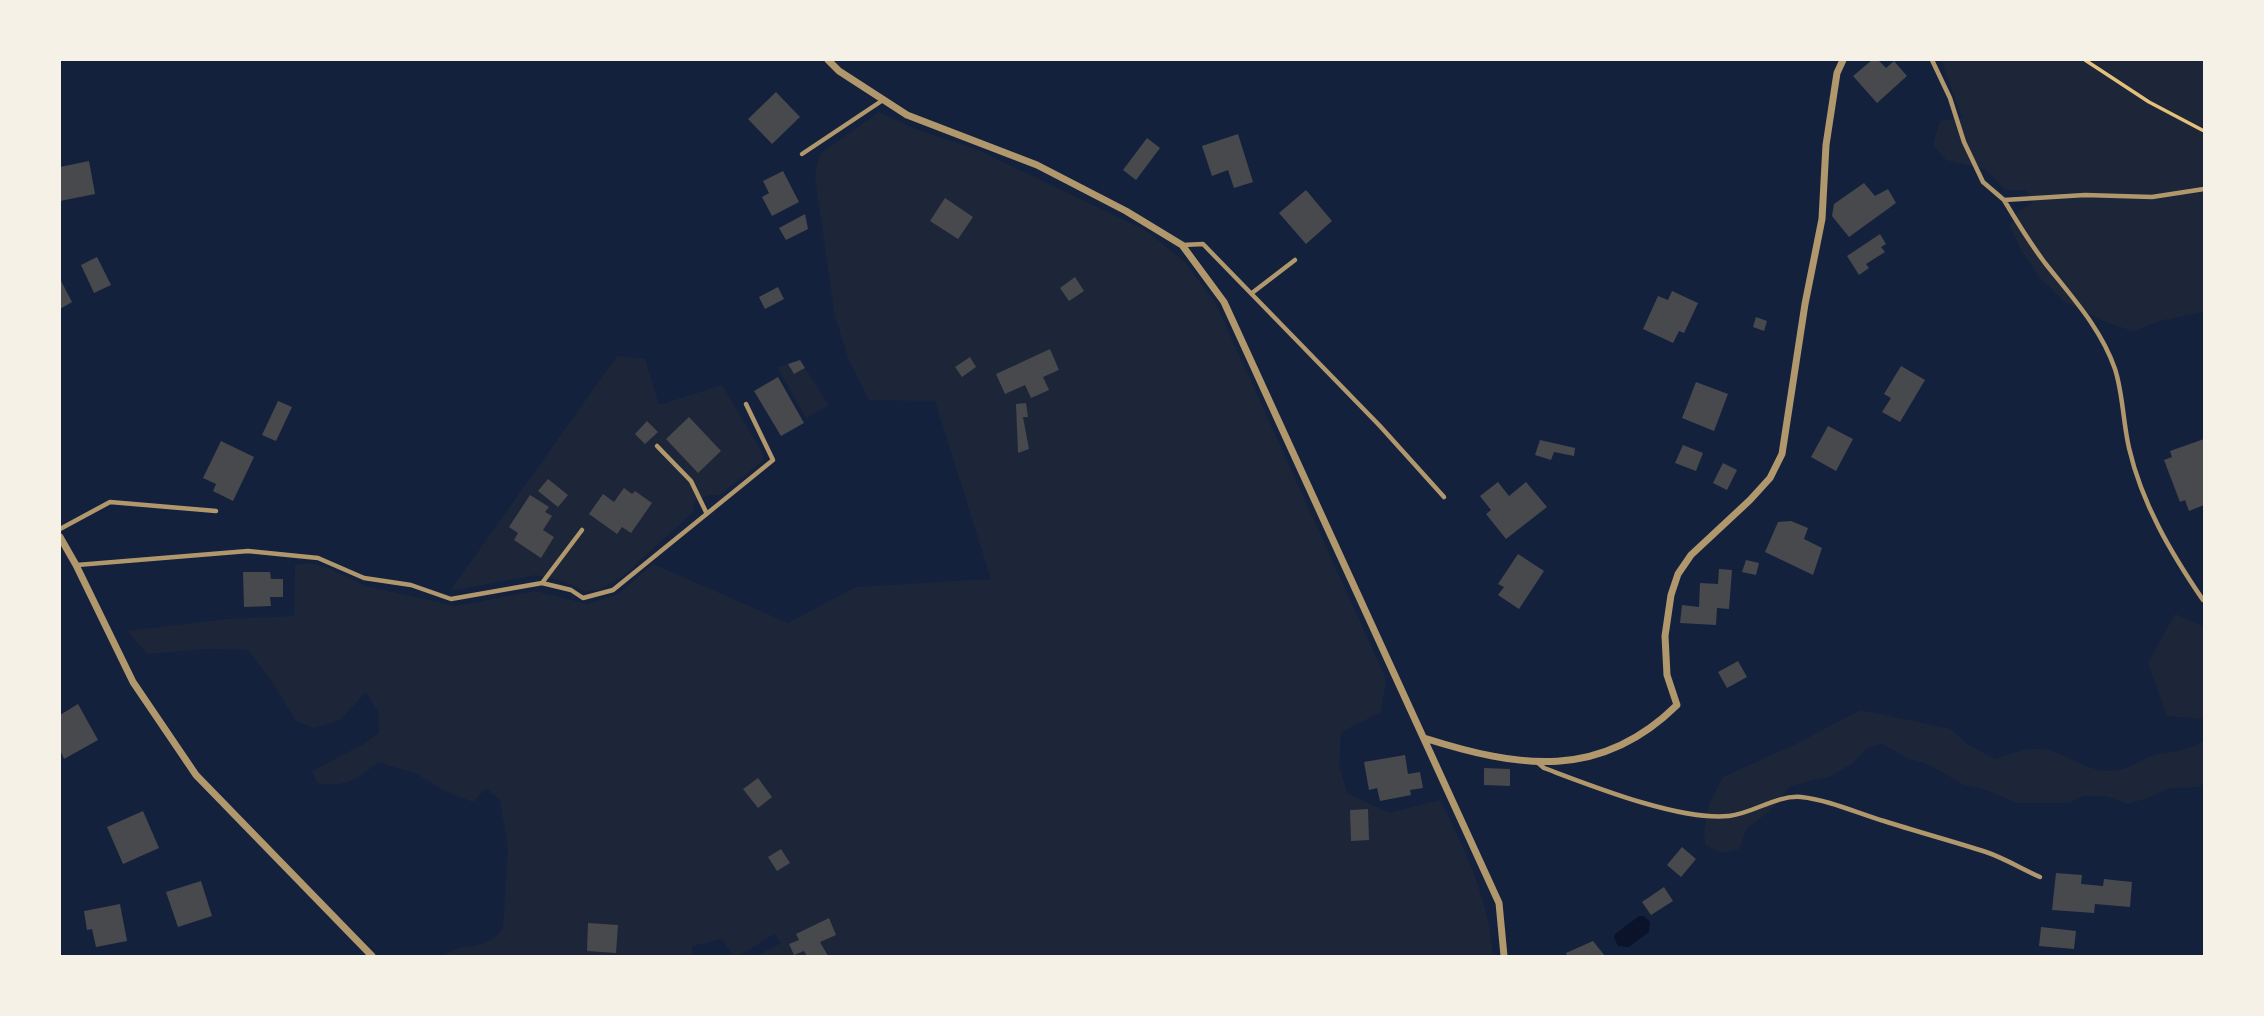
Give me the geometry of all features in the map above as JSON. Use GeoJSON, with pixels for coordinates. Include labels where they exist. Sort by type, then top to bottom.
{"type":"FeatureCollection","features":[{"type":"Feature","properties":{"kind":"street"},"geometry":{"type":"LineString","coordinates":[[828,60],[839,71],[907,115],[1037,165],[1126,211],[1182,245],[1224,302],[1499,903],[1504,957]]}},
{"type":"Feature","properties":{"kind":"street"},"geometry":{"type":"LineString","coordinates":[[1424,738],[1514,761],[1558,763],[1581,760],[1617,748],[1657,724],[1677,705],[1667,675],[1665,636],[1671,595],[1678,574],[1691,555],[1770,478],[1782,454],[1822,219],[1826,145],[1837,73],[1843,60]]}},
{"type":"Feature","properties":{"kind":"street"},"geometry":{"type":"LineString","coordinates":[[60,537],[133,682],[196,775],[372,957]]}},
{"type":"Feature","properties":{"kind":"lane"},"geometry":{"type":"LineString","coordinates":[[1932,60],[1950,98],[1964,142],[1983,182],[2004,200],[2044,261],[2083,309],[2106,349],[2115,370],[2129,449],[2153,519],[2203,600]]}},
{"type":"Feature","properties":{"kind":"lane"},"geometry":{"type":"LineString","coordinates":[[802,154],[884,100]]}},
{"type":"Feature","properties":{"kind":"lane"},"geometry":{"type":"LineString","coordinates":[[2004,200],[2085,195],[2152,197],[2204,189]]}},
{"type":"Feature","properties":{"kind":"lane"},"geometry":{"type":"LineString","coordinates":[[1182,245],[1203,244],[1380,426],[1444,497]]}},
{"type":"Feature","properties":{"kind":"lane"},"geometry":{"type":"LineString","coordinates":[[1252,293],[1295,260]]}},
{"type":"Feature","properties":{"kind":"lane"},"geometry":{"type":"LineString","coordinates":[[76,565],[248,551],[318,558],[364,578],[411,585],[451,599],[542,583],[570,590],[583,598],[613,590],[773,460],[746,404]]}},
{"type":"Feature","properties":{"kind":"lane"},"geometry":{"type":"LineString","coordinates":[[657,446],[691,481],[707,514]]}},
{"type":"Feature","properties":{"kind":"lane"},"geometry":{"type":"LineString","coordinates":[[60,529],[110,502],[216,511]]}},
{"type":"Feature","properties":{"kind":"lane"},"geometry":{"type":"LineString","coordinates":[[542,583],[582,530]]}},
{"type":"Feature","properties":{"kind":"lane"},"geometry":{"type":"LineString","coordinates":[[1537,762],[1544,768],[1632,799],[1710,816],[1732,816],[1777,800],[1800,797],[1988,852],[2040,877]]}},
{"type":"Feature","properties":{"kind":"path"},"geometry":{"type":"LineString","coordinates":[[2085,60],[2148,102],[2204,131]]}},
{"type":"Feature","properties":{"kind":"shaded area"},"geometry":{"type":"Polygon","coordinates":[[[1941,60],[2204,60],[2204,312],[2163,320],[2133,331],[2108,323],[2064,301],[2040,278],[2020,248],[2010,226],[2018,211],[2033,203],[2025,190],[2005,190],[1985,169],[1946,160],[1933,145],[1940,121],[1962,118],[1941,60]]]}},
{"type":"Feature","properties":{"kind":"shaded area"},"geometry":{"type":"Polygon","coordinates":[[[879,112],[913,128],[980,151],[1145,230],[1185,262],[1216,304],[1386,679],[1381,712],[1341,732],[1339,765],[1347,793],[1389,813],[1440,800],[1467,856],[1481,895],[1493,956],[756,956],[781,943],[774,934],[739,956],[734,956],[722,939],[692,946],[692,956],[443,956],[459,948],[489,941],[503,928],[508,848],[500,800],[486,788],[473,802],[443,790],[417,774],[378,762],[351,781],[318,783],[312,771],[379,733],[378,711],[366,692],[340,720],[314,728],[296,721],[248,650],[207,649],[147,654],[127,631],[227,619],[294,616],[295,565],[310,563],[366,586],[455,606],[535,591],[587,604],[617,595],[653,564],[788,623],[856,587],[991,579],[935,401],[869,400],[849,360],[835,317],[815,176],[820,154],[879,112]]]}},
{"type":"Feature","properties":{"kind":"shaded area"},"geometry":{"type":"Polygon","coordinates":[[[617,356],[645,359],[659,405],[722,385],[763,454],[763,461],[719,495],[708,495],[693,503],[691,514],[622,577],[601,589],[585,592],[569,583],[536,575],[450,591],[617,356]]]}},
{"type":"Feature","properties":{"kind":"shaded area"},"geometry":{"type":"Polygon","coordinates":[[[788,364],[794,374],[805,368],[829,405],[806,418],[777,367],[788,364]]]}},
{"type":"Feature","properties":{"kind":"shaded area"},"geometry":{"type":"Polygon","coordinates":[[[2175,614],[2204,626],[2204,719],[2167,716],[2148,663],[2175,614]]]}},
{"type":"Feature","properties":{"kind":"shaded area"},"geometry":{"type":"Polygon","coordinates":[[[1860,710],[1951,729],[1967,744],[1995,759],[2025,750],[2042,749],[2089,767],[2108,771],[2124,769],[2154,755],[2188,748],[2204,740],[2204,783],[2199,787],[2169,788],[2127,804],[2107,796],[2084,796],[2069,803],[2018,803],[1962,784],[1930,765],[1907,758],[1882,744],[1867,748],[1853,763],[1831,776],[1790,786],[1771,810],[1747,828],[1739,849],[1723,853],[1705,845],[1704,832],[1709,805],[1723,777],[1798,743],[1860,710]]]}},
{"type":"Feature","properties":{"kind":"shaded area"},"geometry":{"type":"Polygon","coordinates":[[[1639,916],[1644,916],[1650,922],[1649,932],[1629,947],[1618,946],[1615,934],[1639,916]]]}},
{"type":"Feature","properties":{"kind":"building"},"geometry":{"type":"Polygon","coordinates":[[[1872,60],[1878,60],[1886,68],[1894,61],[1907,76],[1877,103],[1853,76],[1872,60]]]}},
{"type":"Feature","properties":{"kind":"building"},"geometry":{"type":"Polygon","coordinates":[[[776,92],[800,117],[772,144],[748,119],[776,92]]]}},
{"type":"Feature","properties":{"kind":"building"},"geometry":{"type":"Polygon","coordinates":[[[1238,134],[1253,182],[1234,188],[1228,170],[1212,176],[1202,146],[1238,134]]]}},
{"type":"Feature","properties":{"kind":"building"},"geometry":{"type":"Polygon","coordinates":[[[1147,138],[1160,148],[1136,180],[1123,170],[1147,138]]]}},
{"type":"Feature","properties":{"kind":"building"},"geometry":{"type":"Polygon","coordinates":[[[89,161],[95,194],[60,201],[60,167],[89,161]]]}},
{"type":"Feature","properties":{"kind":"building"},"geometry":{"type":"Polygon","coordinates":[[[783,171],[799,202],[772,216],[762,197],[769,193],[763,181],[783,171]]]}},
{"type":"Feature","properties":{"kind":"building"},"geometry":{"type":"Polygon","coordinates":[[[1864,183],[1875,196],[1888,189],[1896,203],[1849,237],[1832,216],[1834,204],[1864,183]]]}},
{"type":"Feature","properties":{"kind":"building"},"geometry":{"type":"Polygon","coordinates":[[[1306,190],[1332,221],[1306,244],[1279,213],[1306,190]]]}},
{"type":"Feature","properties":{"kind":"building"},"geometry":{"type":"Polygon","coordinates":[[[945,198],[973,217],[958,239],[930,221],[945,198]]]}},
{"type":"Feature","properties":{"kind":"building"},"geometry":{"type":"Polygon","coordinates":[[[805,214],[808,229],[786,240],[779,228],[805,214]]]}},
{"type":"Feature","properties":{"kind":"building"},"geometry":{"type":"Polygon","coordinates":[[[1880,234],[1886,244],[1881,247],[1885,252],[1866,264],[1869,268],[1859,275],[1847,256],[1880,234]]]}},
{"type":"Feature","properties":{"kind":"building"},"geometry":{"type":"Polygon","coordinates":[[[97,257],[111,285],[94,293],[81,265],[97,257]]]}},
{"type":"Feature","properties":{"kind":"building"},"geometry":{"type":"Polygon","coordinates":[[[1075,277],[1084,291],[1069,301],[1060,288],[1075,277]]]}},
{"type":"Feature","properties":{"kind":"building"},"geometry":{"type":"Polygon","coordinates":[[[60,279],[72,302],[60,309],[60,279]]]}},
{"type":"Feature","properties":{"kind":"building"},"geometry":{"type":"Polygon","coordinates":[[[778,287],[784,299],[765,309],[759,297],[778,287]]]}},
{"type":"Feature","properties":{"kind":"building"},"geometry":{"type":"Polygon","coordinates":[[[1672,291],[1698,303],[1684,333],[1679,331],[1673,343],[1643,329],[1658,296],[1668,300],[1672,291]]]}},
{"type":"Feature","properties":{"kind":"building"},"geometry":{"type":"Polygon","coordinates":[[[1756,317],[1767,321],[1764,331],[1753,327],[1756,317]]]}},
{"type":"Feature","properties":{"kind":"building"},"geometry":{"type":"Polygon","coordinates":[[[1050,349],[1059,370],[1043,377],[1049,390],[1031,398],[1025,385],[1005,394],[996,374],[1050,349]]]}},
{"type":"Feature","properties":{"kind":"building"},"geometry":{"type":"Polygon","coordinates":[[[970,357],[976,367],[962,377],[955,367],[970,357]]]}},
{"type":"Feature","properties":{"kind":"building"},"geometry":{"type":"Polygon","coordinates":[[[800,360],[805,368],[794,374],[788,364],[800,360]]]}},
{"type":"Feature","properties":{"kind":"building"},"geometry":{"type":"Polygon","coordinates":[[[1901,366],[1925,380],[1900,422],[1882,412],[1891,398],[1884,394],[1901,366]]]}},
{"type":"Feature","properties":{"kind":"building"},"geometry":{"type":"Polygon","coordinates":[[[778,377],[804,423],[781,436],[754,391],[778,377]]]}},
{"type":"Feature","properties":{"kind":"building"},"geometry":{"type":"Polygon","coordinates":[[[1696,382],[1728,394],[1714,431],[1682,418],[1696,382]]]}},
{"type":"Feature","properties":{"kind":"building"},"geometry":{"type":"Polygon","coordinates":[[[278,401],[292,407],[276,441],[262,435],[278,401]]]}},
{"type":"Feature","properties":{"kind":"building"},"geometry":{"type":"Polygon","coordinates":[[[1026,403],[1028,417],[1023,417],[1029,449],[1018,453],[1016,404],[1026,403]]]}},
{"type":"Feature","properties":{"kind":"building"},"geometry":{"type":"Polygon","coordinates":[[[689,417],[721,451],[698,473],[666,439],[689,417]]]}},
{"type":"Feature","properties":{"kind":"building"},"geometry":{"type":"Polygon","coordinates":[[[647,421],[658,432],[645,444],[635,434],[647,421]]]}},
{"type":"Feature","properties":{"kind":"building"},"geometry":{"type":"Polygon","coordinates":[[[1828,426],[1853,439],[1836,471],[1811,457],[1828,426]]]}},
{"type":"Feature","properties":{"kind":"building"},"geometry":{"type":"Polygon","coordinates":[[[2204,439],[2204,505],[2189,511],[2185,500],[2180,502],[2164,460],[2172,457],[2170,451],[2204,439]]]}},
{"type":"Feature","properties":{"kind":"building"},"geometry":{"type":"Polygon","coordinates":[[[1540,440],[1575,448],[1574,456],[1554,452],[1551,460],[1535,455],[1540,440]]]}},
{"type":"Feature","properties":{"kind":"building"},"geometry":{"type":"Polygon","coordinates":[[[221,441],[254,457],[233,501],[213,491],[216,484],[203,478],[221,441]]]}},
{"type":"Feature","properties":{"kind":"building"},"geometry":{"type":"Polygon","coordinates":[[[1683,445],[1703,453],[1696,471],[1675,463],[1683,445]]]}},
{"type":"Feature","properties":{"kind":"building"},"geometry":{"type":"Polygon","coordinates":[[[1723,463],[1737,470],[1727,490],[1713,483],[1723,463]]]}},
{"type":"Feature","properties":{"kind":"building"},"geometry":{"type":"Polygon","coordinates":[[[548,479],[568,495],[558,507],[538,491],[548,479]]]}},
{"type":"Feature","properties":{"kind":"building"},"geometry":{"type":"Polygon","coordinates":[[[1498,482],[1509,496],[1526,482],[1547,507],[1506,539],[1486,514],[1491,510],[1480,496],[1498,482]]]}},
{"type":"Feature","properties":{"kind":"building"},"geometry":{"type":"Polygon","coordinates":[[[624,488],[632,494],[635,491],[652,503],[631,533],[622,527],[617,534],[589,514],[603,494],[614,502],[624,488]]]}},
{"type":"Feature","properties":{"kind":"building"},"geometry":{"type":"Polygon","coordinates":[[[530,495],[549,507],[545,512],[552,516],[543,530],[554,537],[541,558],[514,540],[518,533],[509,527],[530,495]]]}},
{"type":"Feature","properties":{"kind":"building"},"geometry":{"type":"Polygon","coordinates":[[[1791,521],[1808,528],[1804,539],[1822,548],[1813,575],[1765,552],[1778,522],[1791,521]]]}},
{"type":"Feature","properties":{"kind":"building"},"geometry":{"type":"Polygon","coordinates":[[[1518,554],[1544,571],[1519,609],[1498,595],[1504,587],[1498,584],[1518,554]]]}},
{"type":"Feature","properties":{"kind":"building"},"geometry":{"type":"Polygon","coordinates":[[[1746,560],[1759,563],[1756,575],[1742,572],[1746,560]]]}},
{"type":"Feature","properties":{"kind":"building"},"geometry":{"type":"Polygon","coordinates":[[[1719,569],[1732,570],[1729,609],[1717,608],[1716,625],[1680,623],[1682,605],[1699,607],[1700,583],[1718,584],[1719,569]]]}},
{"type":"Feature","properties":{"kind":"building"},"geometry":{"type":"Polygon","coordinates":[[[243,572],[270,572],[271,579],[283,579],[283,597],[270,597],[271,606],[244,607],[243,572]]]}},
{"type":"Feature","properties":{"kind":"building"},"geometry":{"type":"Polygon","coordinates":[[[1738,661],[1747,677],[1727,688],[1718,672],[1738,661]]]}},
{"type":"Feature","properties":{"kind":"building"},"geometry":{"type":"Polygon","coordinates":[[[78,704],[98,740],[64,759],[60,750],[60,715],[78,704]]]}},
{"type":"Feature","properties":{"kind":"building"},"geometry":{"type":"Polygon","coordinates":[[[1405,755],[1408,774],[1420,772],[1423,788],[1410,790],[1411,795],[1380,801],[1377,788],[1369,790],[1364,762],[1405,755]]]}},
{"type":"Feature","properties":{"kind":"building"},"geometry":{"type":"Polygon","coordinates":[[[1484,768],[1510,769],[1510,786],[1484,785],[1484,768]]]}},
{"type":"Feature","properties":{"kind":"building"},"geometry":{"type":"Polygon","coordinates":[[[758,778],[772,797],[758,808],[743,789],[758,778]]]}},
{"type":"Feature","properties":{"kind":"building"},"geometry":{"type":"Polygon","coordinates":[[[1368,809],[1369,840],[1351,841],[1350,810],[1368,809]]]}},
{"type":"Feature","properties":{"kind":"building"},"geometry":{"type":"Polygon","coordinates":[[[143,811],[159,848],[123,864],[107,827],[143,811]]]}},
{"type":"Feature","properties":{"kind":"building"},"geometry":{"type":"Polygon","coordinates":[[[1682,847],[1696,859],[1681,877],[1667,865],[1682,847]]]}},
{"type":"Feature","properties":{"kind":"building"},"geometry":{"type":"Polygon","coordinates":[[[781,849],[790,863],[777,871],[768,857],[781,849]]]}},
{"type":"Feature","properties":{"kind":"building"},"geometry":{"type":"Polygon","coordinates":[[[2056,873],[2082,875],[2081,884],[2103,886],[2104,879],[2132,882],[2130,907],[2095,904],[2094,913],[2052,910],[2056,873]]]}},
{"type":"Feature","properties":{"kind":"building"},"geometry":{"type":"Polygon","coordinates":[[[201,881],[212,916],[178,927],[166,892],[201,881]]]}},
{"type":"Feature","properties":{"kind":"building"},"geometry":{"type":"Polygon","coordinates":[[[1664,887],[1673,901],[1651,915],[1642,902],[1664,887]]]}},
{"type":"Feature","properties":{"kind":"building"},"geometry":{"type":"Polygon","coordinates":[[[120,904],[127,941],[96,947],[92,929],[87,930],[84,911],[120,904]]]}},
{"type":"Feature","properties":{"kind":"building"},"geometry":{"type":"Polygon","coordinates":[[[829,918],[836,935],[820,942],[828,956],[807,956],[804,951],[794,955],[789,944],[799,940],[796,934],[829,918]]]}},
{"type":"Feature","properties":{"kind":"building"},"geometry":{"type":"Polygon","coordinates":[[[588,923],[618,925],[616,953],[587,951],[588,923]]]}},
{"type":"Feature","properties":{"kind":"building"},"geometry":{"type":"Polygon","coordinates":[[[2041,927],[2076,931],[2074,949],[2039,946],[2041,927]]]}},
{"type":"Feature","properties":{"kind":"building"},"geometry":{"type":"Polygon","coordinates":[[[1593,941],[1605,956],[1567,956],[1566,953],[1593,941]]]}}]}
